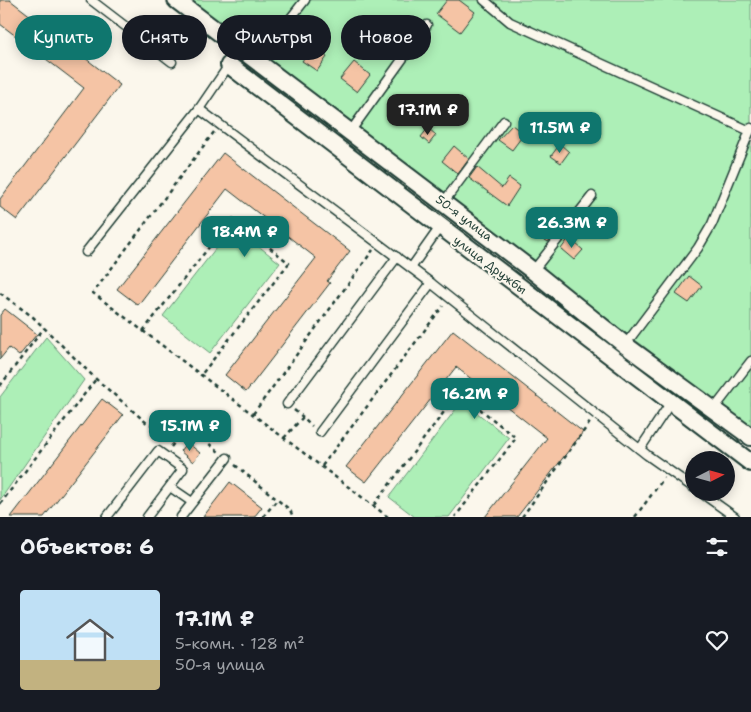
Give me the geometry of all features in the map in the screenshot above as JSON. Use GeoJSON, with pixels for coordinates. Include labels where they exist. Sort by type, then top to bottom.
{"type":"FeatureCollection","features":[{"type":"Feature","properties":{"kind":"street","name":"50-я улица"},"geometry":{"type":"LineString","coordinates":[[176,0],[533,271],[625,345],[751,437]]}},
{"type":"Feature","properties":{"kind":"street","name":"улица Дружбы"},"geometry":{"type":"LineString","coordinates":[[229,65],[751,463]]}},
{"type":"Feature","properties":{"kind":"lane"},"geometry":{"type":"LineString","coordinates":[[91,0],[172,62]]}},
{"type":"Feature","properties":{"kind":"lane"},"geometry":{"type":"LineString","coordinates":[[256,61],[305,0]]}},
{"type":"Feature","properties":{"kind":"lane"},"geometry":{"type":"LineString","coordinates":[[484,0],[510,22],[751,129],[712,224],[698,248],[625,345]]}},
{"type":"Feature","properties":{"kind":"lane"},"geometry":{"type":"LineString","coordinates":[[350,132],[402,60]]}},
{"type":"Feature","properties":{"kind":"lane"},"geometry":{"type":"LineString","coordinates":[[86,252],[199,109],[229,65]]}},
{"type":"Feature","properties":{"kind":"lane"},"geometry":{"type":"LineString","coordinates":[[199,109],[431,283],[640,449],[685,482]]}},
{"type":"Feature","properties":{"kind":"lane"},"geometry":{"type":"LineString","coordinates":[[443,203],[504,121]]}},
{"type":"Feature","properties":{"kind":"lane"},"geometry":{"type":"LineString","coordinates":[[533,271],[592,196]]}},
{"type":"Feature","properties":{"kind":"lane"},"geometry":{"type":"LineString","coordinates":[[411,268],[440,227]]}},
{"type":"Feature","properties":{"kind":"lane"},"geometry":{"type":"LineString","coordinates":[[287,404],[397,257]]}},
{"type":"Feature","properties":{"kind":"lane"},"geometry":{"type":"LineString","coordinates":[[320,432],[431,283]]}},
{"type":"Feature","properties":{"kind":"lane"},"geometry":{"type":"LineString","coordinates":[[714,409],[751,361]]}},
{"type":"Feature","properties":{"kind":"lane"},"geometry":{"type":"LineString","coordinates":[[640,449],[671,402]]}},
{"type":"Feature","properties":{"kind":"lane"},"geometry":{"type":"LineString","coordinates":[[107,517],[158,451],[182,470],[147,517]]}},
{"type":"Feature","properties":{"kind":"lane"},"geometry":{"type":"LineString","coordinates":[[180,517],[227,458]]}},
{"type":"Feature","properties":{"kind":"lane"},"geometry":{"type":"LineString","coordinates":[[170,487],[192,502]]}},
{"type":"Feature","properties":{"kind":"lane"},"geometry":{"type":"LineString","coordinates":[[713,501],[735,517]]}},
{"type":"Feature","properties":{"kind":"path"},"geometry":{"type":"LineString","coordinates":[[220,124],[92,292],[388,517]]}},
{"type":"Feature","properties":{"kind":"path"},"geometry":{"type":"LineString","coordinates":[[143,331],[232,218],[289,263],[201,375]]}},
{"type":"Feature","properties":{"kind":"path"},"geometry":{"type":"LineString","coordinates":[[253,414],[378,243]]}},
{"type":"Feature","properties":{"kind":"path"},"geometry":{"type":"LineString","coordinates":[[0,293],[33,317],[96,379],[148,424],[196,433],[290,510],[293,517]]}},
{"type":"Feature","properties":{"kind":"path"},"geometry":{"type":"LineString","coordinates":[[322,466],[449,297]]}},
{"type":"Feature","properties":{"kind":"path"},"geometry":{"type":"LineString","coordinates":[[0,386],[44,328]]}},
{"type":"Feature","properties":{"kind":"path"},"geometry":{"type":"LineString","coordinates":[[0,504],[96,379]]}},
{"type":"Feature","properties":{"kind":"path"},"geometry":{"type":"LineString","coordinates":[[374,506],[459,392],[516,438],[456,517]]}},
{"type":"Feature","properties":{"kind":"path"},"geometry":{"type":"LineString","coordinates":[[522,517],[596,414]]}},
{"type":"Feature","properties":{"kind":"path"},"geometry":{"type":"LineString","coordinates":[[284,438],[302,417],[320,432]]}},
{"type":"Feature","properties":{"kind":"path"},"geometry":{"type":"LineString","coordinates":[[164,456],[184,430]]}},
{"type":"Feature","properties":{"kind":"path"},"geometry":{"type":"LineString","coordinates":[[635,517],[669,471]]}},
{"type":"Feature","properties":{"kind":"path"},"geometry":{"type":"LineString","coordinates":[[263,517],[277,500]]}},
{"type":"Feature","properties":{"kind":"green space"},"geometry":{"type":"Polygon","coordinates":[[[188,0],[751,0],[751,428],[267,60],[331,60],[331,15],[217,15],[217,22],[188,0]]]}},
{"type":"Feature","properties":{"kind":"green space"},"geometry":{"type":"Polygon","coordinates":[[[233,226],[280,263],[210,353],[163,316],[233,226]]]}},
{"type":"Feature","properties":{"kind":"green space"},"geometry":{"type":"Polygon","coordinates":[[[46,337],[84,380],[0,500],[0,397],[46,337]]]}},
{"type":"Feature","properties":{"kind":"green space"},"geometry":{"type":"Polygon","coordinates":[[[462,401],[509,438],[449,517],[415,517],[389,497],[462,401]]]}},
{"type":"Feature","properties":{"kind":"building"},"geometry":{"type":"Polygon","coordinates":[[[0,0],[10,0],[29,15],[15,15],[15,35],[0,24],[0,0]]]}},
{"type":"Feature","properties":{"kind":"building"},"geometry":{"type":"Polygon","coordinates":[[[447,0],[459,0],[475,12],[460,32],[436,14],[447,0]]]}},
{"type":"Feature","properties":{"kind":"building"},"geometry":{"type":"Polygon","coordinates":[[[47,60],[88,60],[120,85],[17,220],[0,207],[0,199],[84,88],[47,60]]]}},
{"type":"Feature","properties":{"kind":"building"},"geometry":{"type":"Polygon","coordinates":[[[303,60],[325,60],[317,71],[303,60]]]}},
{"type":"Feature","properties":{"kind":"building"},"geometry":{"type":"Polygon","coordinates":[[[354,62],[370,75],[357,92],[340,79],[354,62]]]}},
{"type":"Feature","properties":{"kind":"building"},"geometry":{"type":"Polygon","coordinates":[[[512,125],[524,134],[512,150],[498,140],[512,125]]]}},
{"type":"Feature","properties":{"kind":"building"},"geometry":{"type":"Polygon","coordinates":[[[428,128],[436,135],[429,144],[421,137],[428,128]]]}},
{"type":"Feature","properties":{"kind":"building"},"geometry":{"type":"Polygon","coordinates":[[[560,144],[569,152],[561,163],[551,156],[560,144]]]}},
{"type":"Feature","properties":{"kind":"building"},"geometry":{"type":"Polygon","coordinates":[[[454,146],[469,159],[458,174],[442,161],[454,146]]]}},
{"type":"Feature","properties":{"kind":"building"},"geometry":{"type":"Polygon","coordinates":[[[223,153],[350,251],[327,281],[330,283],[246,392],[225,375],[316,258],[227,189],[138,305],[117,289],[223,153]]]}},
{"type":"Feature","properties":{"kind":"building"},"geometry":{"type":"Polygon","coordinates":[[[477,167],[502,188],[509,178],[520,186],[507,206],[469,178],[477,167]]]}},
{"type":"Feature","properties":{"kind":"building"},"geometry":{"type":"Polygon","coordinates":[[[542,224],[555,233],[548,242],[535,233],[542,224]]]}},
{"type":"Feature","properties":{"kind":"building"},"geometry":{"type":"Polygon","coordinates":[[[569,238],[583,250],[574,260],[561,249],[569,238]]]}},
{"type":"Feature","properties":{"kind":"building"},"geometry":{"type":"Polygon","coordinates":[[[689,276],[702,286],[689,303],[676,294],[689,276]]]}},
{"type":"Feature","properties":{"kind":"building"},"geometry":{"type":"Polygon","coordinates":[[[5,309],[37,334],[19,356],[9,348],[0,359],[0,315],[5,309]]]}},
{"type":"Feature","properties":{"kind":"building"},"geometry":{"type":"Polygon","coordinates":[[[453,330],[583,432],[517,517],[485,517],[547,438],[456,367],[366,482],[346,467],[453,330]]]}},
{"type":"Feature","properties":{"kind":"building"},"geometry":{"type":"Polygon","coordinates":[[[102,399],[123,415],[44,517],[11,517],[102,399]]]}},
{"type":"Feature","properties":{"kind":"building"},"geometry":{"type":"Polygon","coordinates":[[[187,442],[200,453],[193,462],[180,451],[187,442]]]}},
{"type":"Feature","properties":{"kind":"building"},"geometry":{"type":"Polygon","coordinates":[[[230,482],[262,507],[254,517],[203,517],[230,482]]]}}]}
